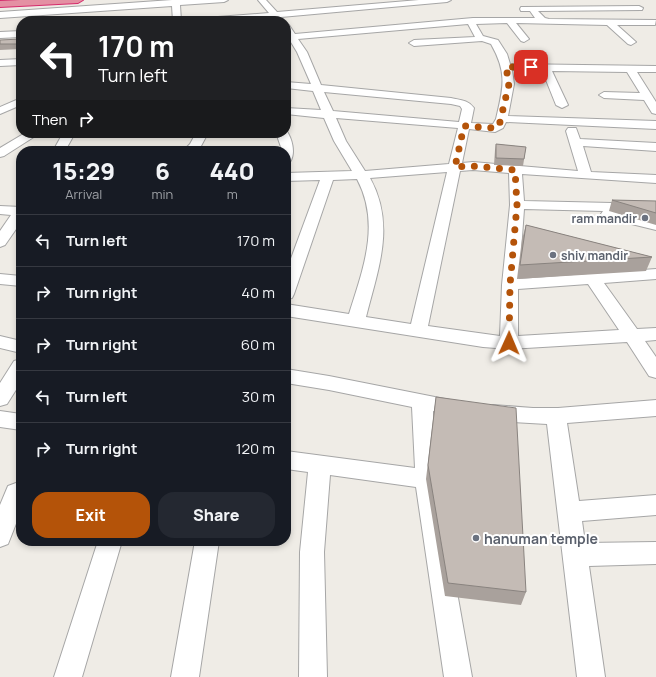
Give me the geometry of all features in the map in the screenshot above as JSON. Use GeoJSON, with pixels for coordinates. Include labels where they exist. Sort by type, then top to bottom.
{"type":"FeatureCollection","features":[{"type":"Feature","properties":{"kind":"highway"},"geometry":{"type":"LineString","coordinates":[[0,4],[78,0]]}},
{"type":"Feature","properties":{"kind":"street"},"geometry":{"type":"LineString","coordinates":[[93,11],[94,0]]}},
{"type":"Feature","properties":{"kind":"street"},"geometry":{"type":"LineString","coordinates":[[217,0],[216,11],[220,16]]}},
{"type":"Feature","properties":{"kind":"street"},"geometry":{"type":"LineString","coordinates":[[56,16],[136,3],[224,0]]}},
{"type":"Feature","properties":{"kind":"street"},"geometry":{"type":"LineString","coordinates":[[262,0],[276,16]]}},
{"type":"Feature","properties":{"kind":"street"},"geometry":{"type":"LineString","coordinates":[[331,0],[362,32]]}},
{"type":"Feature","properties":{"kind":"street"},"geometry":{"type":"LineString","coordinates":[[519,0],[542,20]]}},
{"type":"Feature","properties":{"kind":"street"},"geometry":{"type":"LineString","coordinates":[[630,0],[655,22]]}},
{"type":"Feature","properties":{"kind":"street"},"geometry":{"type":"LineString","coordinates":[[48,16],[54,1]]}},
{"type":"Feature","properties":{"kind":"street"},"geometry":{"type":"LineString","coordinates":[[176,1],[177,16]]}},
{"type":"Feature","properties":{"kind":"street"},"geometry":{"type":"LineString","coordinates":[[428,1],[452,24]]}},
{"type":"Feature","properties":{"kind":"street"},"geometry":{"type":"LineString","coordinates":[[285,16],[317,8],[340,9],[361,3],[450,1]]}},
{"type":"Feature","properties":{"kind":"street"},"geometry":{"type":"LineString","coordinates":[[291,112],[498,128],[502,120],[509,84],[506,67],[497,43],[482,39],[415,47],[400,21],[384,2]]}},
{"type":"Feature","properties":{"kind":"street"},"geometry":{"type":"LineString","coordinates":[[407,2],[430,25]]}},
{"type":"Feature","properties":{"kind":"street"},"geometry":{"type":"LineString","coordinates":[[13,3],[3,15],[0,27],[16,26]]}},
{"type":"Feature","properties":{"kind":"street"},"geometry":{"type":"LineString","coordinates":[[135,16],[136,3]]}},
{"type":"Feature","properties":{"kind":"street"},"geometry":{"type":"LineString","coordinates":[[361,3],[387,29]]}},
{"type":"Feature","properties":{"kind":"street"},"geometry":{"type":"LineString","coordinates":[[289,4],[315,36]]}},
{"type":"Feature","properties":{"kind":"street"},"geometry":{"type":"LineString","coordinates":[[216,11],[268,8]]}},
{"type":"Feature","properties":{"kind":"street"},"geometry":{"type":"LineString","coordinates":[[317,8],[338,33]]}},
{"type":"Feature","properties":{"kind":"street"},"geometry":{"type":"LineString","coordinates":[[515,9],[639,8]]}},
{"type":"Feature","properties":{"kind":"street"},"geometry":{"type":"LineString","coordinates":[[567,9],[583,32]]}},
{"type":"Feature","properties":{"kind":"street"},"geometry":{"type":"LineString","coordinates":[[604,9],[613,22],[631,42]]}},
{"type":"Feature","properties":{"kind":"street"},"geometry":{"type":"LineString","coordinates":[[463,12],[472,21],[482,39]]}},
{"type":"Feature","properties":{"kind":"street"},"geometry":{"type":"LineString","coordinates":[[3,15],[26,16]]}},
{"type":"Feature","properties":{"kind":"street"},"geometry":{"type":"LineString","coordinates":[[400,21],[410,27],[472,21],[509,20],[542,20],[548,22],[655,22]]}},
{"type":"Feature","properties":{"kind":"street"},"geometry":{"type":"LineString","coordinates":[[509,20],[524,39]]}},
{"type":"Feature","properties":{"kind":"street"},"geometry":{"type":"LineString","coordinates":[[291,32],[315,36],[362,32],[387,29],[400,21]]}},
{"type":"Feature","properties":{"kind":"street"},"geometry":{"type":"LineString","coordinates":[[0,35],[16,34]]}},
{"type":"Feature","properties":{"kind":"street"},"geometry":{"type":"LineString","coordinates":[[291,34],[302,52],[340,141],[362,175],[373,199],[376,210],[375,250],[356,320]]}},
{"type":"Feature","properties":{"kind":"street"},"geometry":{"type":"LineString","coordinates":[[0,63],[16,62]]}},
{"type":"Feature","properties":{"kind":"street"},"geometry":{"type":"LineString","coordinates":[[506,67],[656,70]]}},
{"type":"Feature","properties":{"kind":"street"},"geometry":{"type":"LineString","coordinates":[[546,68],[562,105]]}},
{"type":"Feature","properties":{"kind":"street"},"geometry":{"type":"LineString","coordinates":[[630,69],[656,111]]}},
{"type":"Feature","properties":{"kind":"street"},"geometry":{"type":"LineString","coordinates":[[0,71],[16,70]]}},
{"type":"Feature","properties":{"kind":"street"},"geometry":{"type":"LineString","coordinates":[[291,85],[459,102],[468,108],[418,331]]}},
{"type":"Feature","properties":{"kind":"street"},"geometry":{"type":"LineString","coordinates":[[604,95],[647,97]]}},
{"type":"Feature","properties":{"kind":"street"},"geometry":{"type":"LineString","coordinates":[[0,111],[16,103]]}},
{"type":"Feature","properties":{"kind":"street"},"geometry":{"type":"LineString","coordinates":[[502,120],[656,125]]}},
{"type":"Feature","properties":{"kind":"street"},"geometry":{"type":"LineString","coordinates":[[570,122],[586,175]]}},
{"type":"Feature","properties":{"kind":"street"},"geometry":{"type":"LineString","coordinates":[[0,153],[26,138]]}},
{"type":"Feature","properties":{"kind":"street"},"geometry":{"type":"LineString","coordinates":[[575,142],[656,147]]}},
{"type":"Feature","properties":{"kind":"street"},"geometry":{"type":"LineString","coordinates":[[291,177],[362,175],[473,166],[656,179]]}},
{"type":"Feature","properties":{"kind":"street"},"geometry":{"type":"LineString","coordinates":[[509,343],[510,285],[522,235],[517,205],[515,170]]}},
{"type":"Feature","properties":{"kind":"street"},"geometry":{"type":"LineString","coordinates":[[291,280],[328,176]]}},
{"type":"Feature","properties":{"kind":"street"},"geometry":{"type":"LineString","coordinates":[[517,205],[656,208]]}},
{"type":"Feature","properties":{"kind":"street"},"geometry":{"type":"LineString","coordinates":[[586,207],[656,226]]}},
{"type":"Feature","properties":{"kind":"street"},"geometry":{"type":"LineString","coordinates":[[0,210],[16,212]]}},
{"type":"Feature","properties":{"kind":"street"},"geometry":{"type":"LineString","coordinates":[[0,242],[16,219]]}},
{"type":"Feature","properties":{"kind":"street"},"geometry":{"type":"LineString","coordinates":[[632,261],[656,268]]}},
{"type":"Feature","properties":{"kind":"street"},"geometry":{"type":"LineString","coordinates":[[510,285],[656,274]]}},
{"type":"Feature","properties":{"kind":"street"},"geometry":{"type":"LineString","coordinates":[[592,278],[656,371]]}},
{"type":"Feature","properties":{"kind":"street"},"geometry":{"type":"LineString","coordinates":[[0,279],[16,281]]}},
{"type":"Feature","properties":{"kind":"street"},"geometry":{"type":"LineString","coordinates":[[291,311],[483,341],[509,343],[656,334]]}},
{"type":"Feature","properties":{"kind":"street"},"geometry":{"type":"LineString","coordinates":[[0,342],[16,346]]}},
{"type":"Feature","properties":{"kind":"street"},"geometry":{"type":"LineString","coordinates":[[0,399],[16,374]]}},
{"type":"Feature","properties":{"kind":"street"},"geometry":{"type":"LineString","coordinates":[[291,377],[319,380],[422,402],[511,416],[556,415],[656,408]]}},
{"type":"Feature","properties":{"kind":"street"},"geometry":{"type":"LineString","coordinates":[[422,402],[426,479],[458,677]]}},
{"type":"Feature","properties":{"kind":"street"},"geometry":{"type":"LineString","coordinates":[[556,415],[591,677]]}},
{"type":"Feature","properties":{"kind":"street"},"geometry":{"type":"LineString","coordinates":[[0,420],[16,422]]}},
{"type":"Feature","properties":{"kind":"street"},"geometry":{"type":"LineString","coordinates":[[291,461],[426,479]]}},
{"type":"Feature","properties":{"kind":"street"},"geometry":{"type":"LineString","coordinates":[[313,677],[312,552],[320,465]]}},
{"type":"Feature","properties":{"kind":"street"},"geometry":{"type":"LineString","coordinates":[[0,536],[12,492]]}},
{"type":"Feature","properties":{"kind":"street"},"geometry":{"type":"LineString","coordinates":[[570,512],[656,505]]}},
{"type":"Feature","properties":{"kind":"street"},"geometry":{"type":"LineString","coordinates":[[68,677],[108,546]]}},
{"type":"Feature","properties":{"kind":"street"},"geometry":{"type":"LineString","coordinates":[[185,677],[206,546]]}},
{"type":"Feature","properties":{"kind":"street"},"geometry":{"type":"LineString","coordinates":[[575,555],[656,553]]}},
{"type":"Feature","properties":{"kind":"building"},"geometry":{"type":"Polygon","coordinates":[[[16,39],[16,44],[0,44],[0,40],[16,39]]]}},
{"type":"Feature","properties":{"kind":"building"},"geometry":{"type":"Polygon","coordinates":[[[496,144],[526,147],[524,159],[496,158],[496,144]]]}},
{"type":"Feature","properties":{"kind":"building"},"geometry":{"type":"Polygon","coordinates":[[[612,200],[656,201],[656,213],[612,200]]]}},
{"type":"Feature","properties":{"kind":"building"},"geometry":{"type":"Polygon","coordinates":[[[526,225],[652,257],[520,265],[526,225]]]}},
{"type":"Feature","properties":{"kind":"building","name":"hanuman temple"},"geometry":{"type":"Polygon","coordinates":[[[436,397],[516,408],[526,592],[448,583],[428,465],[436,397]]]}},
{"type":"Feature","properties":{"kind":"place","name":"ram mandir"},"geometry":{"type":"Point","coordinates":[645,218]}},
{"type":"Feature","properties":{"kind":"place","name":"shiv mandir"},"geometry":{"type":"Point","coordinates":[553,255]}},
{"type":"Feature","properties":{"kind":"place","name":"hanuman temple"},"geometry":{"type":"Point","coordinates":[476,538]}},
{"type":"Feature","properties":{"kind":"route"},"geometry":{"type":"LineString","coordinates":[[509,343],[510,285],[517,205],[515,170],[473,166],[455,167],[464,126],[498,128],[500,121],[502,120],[509,84],[506,67],[531,67]]}}]}
